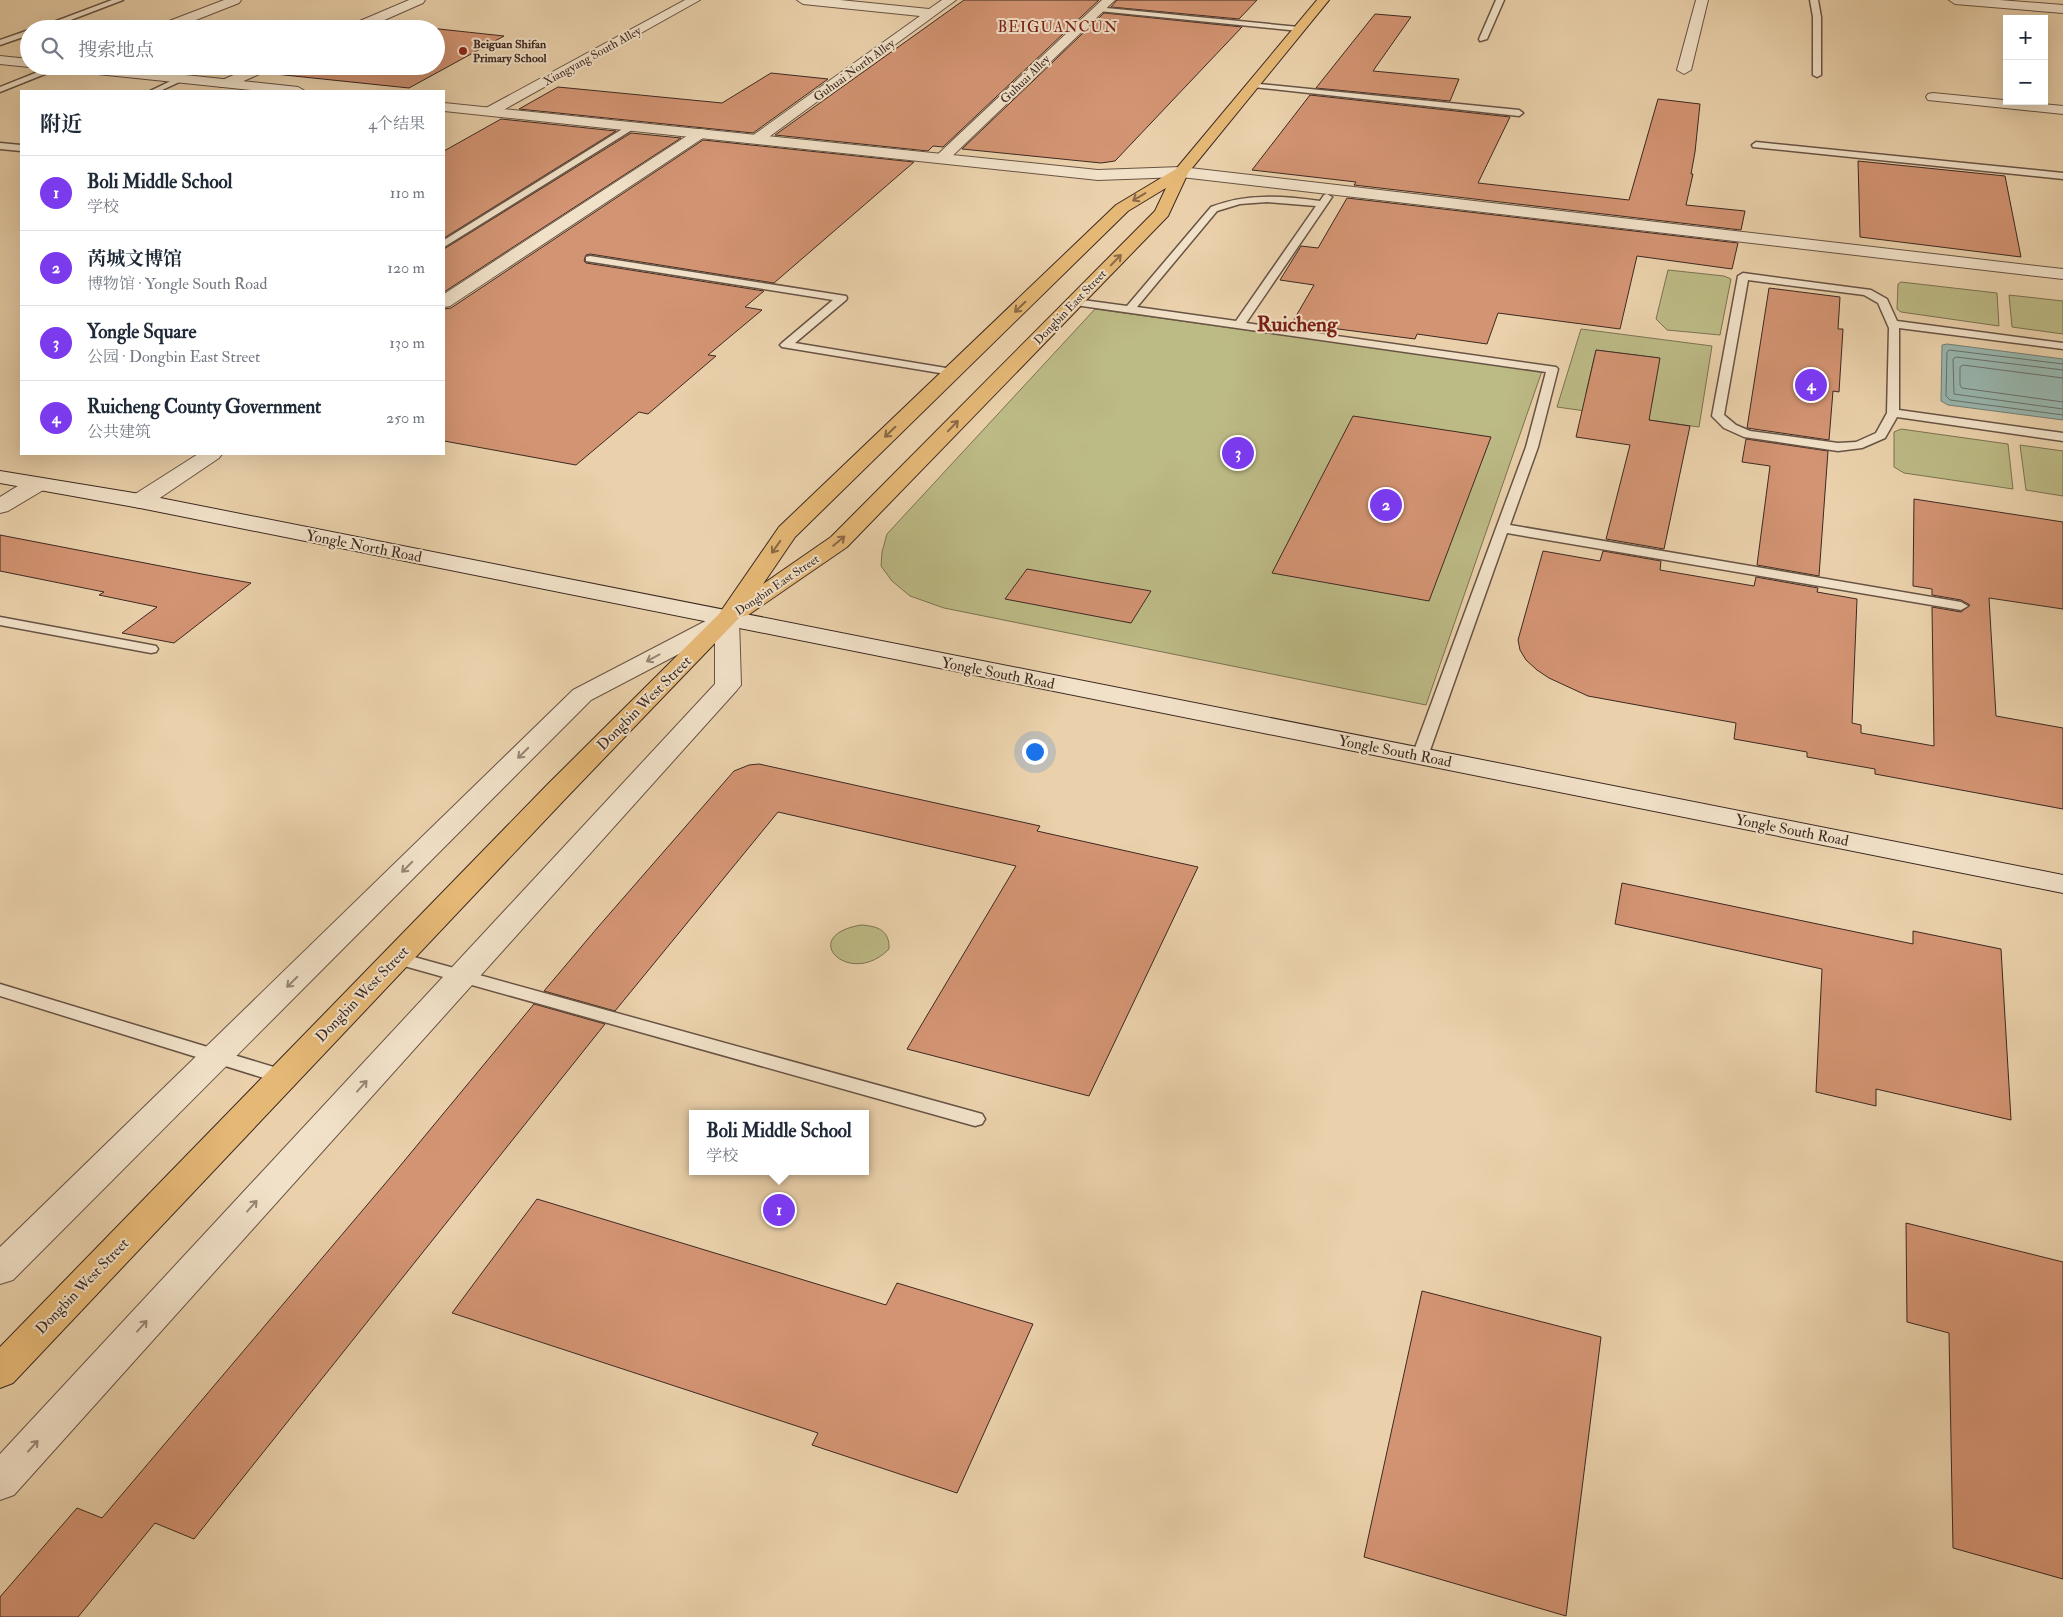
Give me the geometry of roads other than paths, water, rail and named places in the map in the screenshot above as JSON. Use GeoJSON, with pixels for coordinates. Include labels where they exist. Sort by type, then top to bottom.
{"type":"FeatureCollection","features":[{"type":"Feature","properties":{"kind":"main road","name":"Dongbin East Street"},"geometry":{"type":"LineString","coordinates":[[727,619],[839,542],[1162,213],[1181,172],[1323,0]]}},
{"type":"Feature","properties":{"kind":"main road","name":"Dongbin East Street"},"geometry":{"type":"LineString","coordinates":[[727,619],[787,532],[1122,208],[1181,172]]}},
{"type":"Feature","properties":{"kind":"main road","name":"Dongbin West Street"},"geometry":{"type":"LineString","coordinates":[[0,1372],[557,790],[727,619]]}},
{"type":"Feature","properties":{"kind":"street"},"geometry":{"type":"LineString","coordinates":[[185,20],[235,0]]}},
{"type":"Feature","properties":{"kind":"street"},"geometry":{"type":"LineString","coordinates":[[373,20],[419,0]]}},
{"type":"Feature","properties":{"kind":"street","name":"Xiangyang South Alley"},"geometry":{"type":"LineString","coordinates":[[491,112],[694,0]]}},
{"type":"Feature","properties":{"kind":"street"},"geometry":{"type":"LineString","coordinates":[[803,0],[932,13]]}},
{"type":"Feature","properties":{"kind":"street","name":"Guhuai North Alley"},"geometry":{"type":"LineString","coordinates":[[757,139],[950,0]]}},
{"type":"Feature","properties":{"kind":"street"},"geometry":{"type":"LineString","coordinates":[[1684,70],[1702,0]]}},
{"type":"Feature","properties":{"kind":"street"},"geometry":{"type":"LineString","coordinates":[[1955,0],[2063,9]]}},
{"type":"Feature","properties":{"kind":"street","name":"Guhuai Alley"},"geometry":{"type":"LineString","coordinates":[[941,159],[1104,4]]}},
{"type":"Feature","properties":{"kind":"street"},"geometry":{"type":"LineString","coordinates":[[0,60],[20,62]]}},
{"type":"Feature","properties":{"kind":"street"},"geometry":{"type":"LineString","coordinates":[[146,75],[288,90]]}},
{"type":"Feature","properties":{"kind":"street"},"geometry":{"type":"LineString","coordinates":[[226,84],[246,75]]}},
{"type":"Feature","properties":{"kind":"street"},"geometry":{"type":"LineString","coordinates":[[1933,98],[2063,110]]}},
{"type":"Feature","properties":{"kind":"street"},"geometry":{"type":"LineString","coordinates":[[445,106],[1098,175],[1181,172],[2063,274]]}},
{"type":"Feature","properties":{"kind":"street"},"geometry":{"type":"LineString","coordinates":[[445,301],[701,134]]}},
{"type":"Feature","properties":{"kind":"street"},"geometry":{"type":"LineString","coordinates":[[140,501],[210,455]]}},
{"type":"Feature","properties":{"kind":"street","name":"Yongle North Road"},"geometry":{"type":"LineString","coordinates":[[0,477],[140,501],[727,619]]}},
{"type":"Feature","properties":{"kind":"street"},"geometry":{"type":"LineString","coordinates":[[0,506],[37,484]]}},
{"type":"Feature","properties":{"kind":"street"},"geometry":{"type":"LineString","coordinates":[[0,1270],[582,695],[727,619],[728,685],[0,1482]]}},
{"type":"Feature","properties":{"kind":"street","name":"Yongle South Road"},"geometry":{"type":"LineString","coordinates":[[727,619],[2063,884]]}},
{"type":"Feature","properties":{"kind":"lane"},"geometry":{"type":"LineString","coordinates":[[64,20],[119,0]]}},
{"type":"Feature","properties":{"kind":"lane"},"geometry":{"type":"LineString","coordinates":[[1483,39],[1500,0]]}},
{"type":"Feature","properties":{"kind":"lane"},"geometry":{"type":"LineString","coordinates":[[1814,0],[1817,17],[1817,75]]}},
{"type":"Feature","properties":{"kind":"lane"},"geometry":{"type":"LineString","coordinates":[[1104,4],[1299,29]]}},
{"type":"Feature","properties":{"kind":"lane"},"geometry":{"type":"LineString","coordinates":[[0,43],[20,35]]}},
{"type":"Feature","properties":{"kind":"lane"},"geometry":{"type":"LineString","coordinates":[[0,90],[38,75]]}},
{"type":"Feature","properties":{"kind":"lane"},"geometry":{"type":"LineString","coordinates":[[156,90],[182,79]]}},
{"type":"Feature","properties":{"kind":"lane"},"geometry":{"type":"LineString","coordinates":[[1253,85],[1519,113]]}},
{"type":"Feature","properties":{"kind":"lane"},"geometry":{"type":"LineString","coordinates":[[445,243],[632,126]]}},
{"type":"Feature","properties":{"kind":"lane"},"geometry":{"type":"LineString","coordinates":[[1756,145],[2063,176]]}},
{"type":"Feature","properties":{"kind":"lane"},"geometry":{"type":"LineString","coordinates":[[0,146],[20,148]]}},
{"type":"Feature","properties":{"kind":"lane"},"geometry":{"type":"LineString","coordinates":[[1239,325],[1332,190]]}},
{"type":"Feature","properties":{"kind":"lane"},"geometry":{"type":"LineString","coordinates":[[1130,310],[1214,209],[1229,203],[1250,200],[1297,201],[1322,204]]}},
{"type":"Feature","properties":{"kind":"lane"},"geometry":{"type":"LineString","coordinates":[[590,259],[842,298],[786,345],[952,372]]}},
{"type":"Feature","properties":{"kind":"lane"},"geometry":{"type":"LineString","coordinates":[[1743,276],[1867,292],[1883,301],[1892,324],[1894,328],[1893,413],[1881,436],[1858,445],[1838,447],[1748,434],[1726,424],[1718,416],[1743,276]]}},
{"type":"Feature","properties":{"kind":"lane"},"geometry":{"type":"LineString","coordinates":[[1075,302],[1552,369],[1532,446],[1420,756]]}},
{"type":"Feature","properties":{"kind":"lane"},"geometry":{"type":"LineString","coordinates":[[1892,324],[2063,346]]}},
{"type":"Feature","properties":{"kind":"lane"},"geometry":{"type":"LineString","coordinates":[[1893,413],[2063,437]]}},
{"type":"Feature","properties":{"kind":"lane"},"geometry":{"type":"LineString","coordinates":[[1502,528],[1961,606]]}},
{"type":"Feature","properties":{"kind":"lane"},"geometry":{"type":"LineString","coordinates":[[0,621],[151,649]]}},
{"type":"Feature","properties":{"kind":"lane"},"geometry":{"type":"LineString","coordinates":[[396,958],[975,1119]]}},
{"type":"Feature","properties":{"kind":"lane"},"geometry":{"type":"LineString","coordinates":[[0,990],[283,1077]]}},
{"type":"Feature","properties":{"kind":"water"},"geometry":{"type":"Polygon","coordinates":[[[1947,344],[2063,359],[2063,420],[1948,405],[1941,401],[1942,345],[1947,344]]]}},
{"type":"Feature","properties":{"kind":"place","name":"Beiguan Shifan Primary School"},"geometry":{"type":"Point","coordinates":[463,51]}},
{"type":"Feature","properties":{"kind":"place","name":"Ruicheng County Government"},"geometry":{"type":"Point","coordinates":[1811,385]}},
{"type":"Feature","properties":{"kind":"place","name":"Yongle Square"},"geometry":{"type":"Point","coordinates":[1238,453]}},
{"type":"Feature","properties":{"kind":"place","name":"芮城文博馆"},"geometry":{"type":"Point","coordinates":[1386,505]}},
{"type":"Feature","properties":{"kind":"place","name":"Boli Middle School"},"geometry":{"type":"Point","coordinates":[779,1210]}},
{"type":"Feature","properties":{"kind":"district","name":"BEIGUANCUN"},"geometry":{"type":"Point","coordinates":[1058,27]}},
{"type":"Feature","properties":{"kind":"district","name":"Ruicheng"},"geometry":{"type":"Point","coordinates":[1297,324]}}]}
